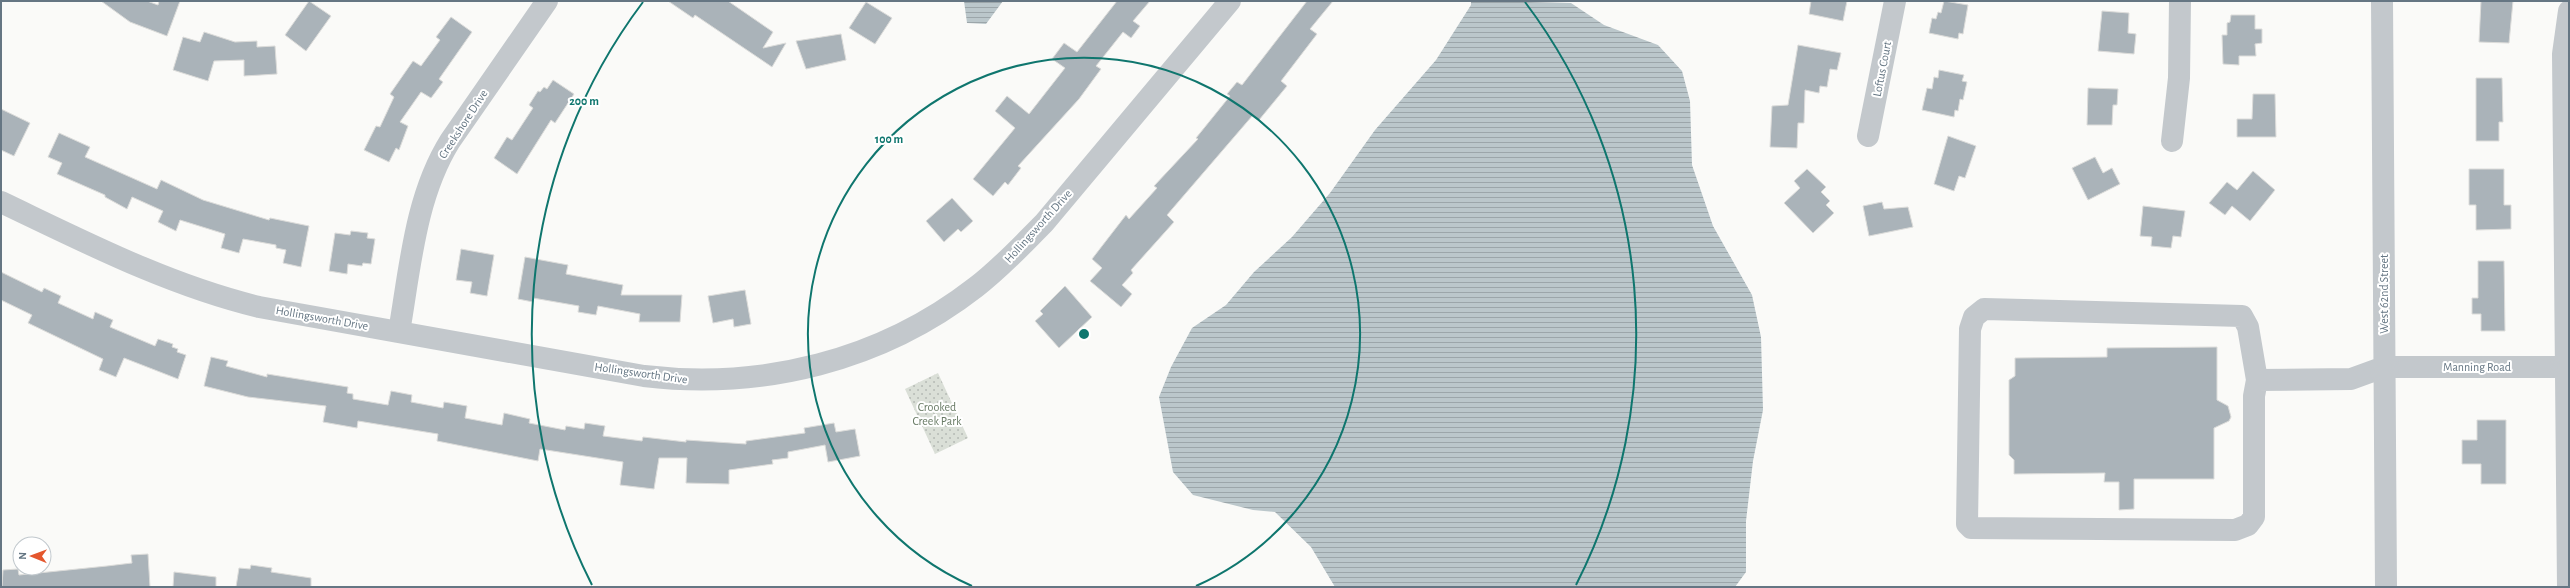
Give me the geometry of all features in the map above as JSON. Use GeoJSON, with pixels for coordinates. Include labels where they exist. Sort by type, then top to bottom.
{"type":"FeatureCollection","features":[{"type":"Feature","properties":{"kind":"street","name":"Creekshore Drive"},"geometry":{"type":"LineString","coordinates":[[399,332],[417,231],[436,165],[450,141],[547,1]]}},
{"type":"Feature","properties":{"kind":"street","name":"Hollingsworth Drive"},"geometry":{"type":"LineString","coordinates":[[1,202],[150,271],[203,292],[271,309],[644,376],[699,380],[742,378],[786,373],[839,360],[869,349],[942,312],[982,283],[1022,246],[1230,1]]}},
{"type":"Feature","properties":{"kind":"street","name":"Loftus Court"},"geometry":{"type":"LineString","coordinates":[[1868,136],[1895,1]]}},
{"type":"Feature","properties":{"kind":"street"},"geometry":{"type":"LineString","coordinates":[[2172,140],[2179,78],[2180,1]]}},
{"type":"Feature","properties":{"kind":"street","name":"West 62nd Street"},"geometry":{"type":"LineString","coordinates":[[2382,1],[2386,587]]}},
{"type":"Feature","properties":{"kind":"street"},"geometry":{"type":"LineString","coordinates":[[2568,587],[2568,367],[2563,54],[2569,11]]}},
{"type":"Feature","properties":{"kind":"street"},"geometry":{"type":"LineString","coordinates":[[1984,309],[2242,316],[2248,327],[2257,380],[2254,396],[2254,517],[2248,525],[2235,530],[1971,528],[1966,518],[1970,329],[1974,317],[1984,309]]}},
{"type":"Feature","properties":{"kind":"street","name":"Manning Road"},"geometry":{"type":"LineString","coordinates":[[2257,380],[2351,379],[2384,367],[2568,367]]}},
{"type":"Feature","properties":{"kind":"green space","name":"Crooked Creek Park"},"geometry":{"type":"Polygon","coordinates":[[[938,373],[968,438],[935,454],[905,389],[938,373]]]}},
{"type":"Feature","properties":{"kind":"shaded area"},"geometry":{"type":"Polygon","coordinates":[[[964,1],[1003,1],[986,24],[967,23],[964,1]]]}},
{"type":"Feature","properties":{"kind":"shaded area"},"geometry":{"type":"Polygon","coordinates":[[[1471,1],[1571,3],[1604,25],[1658,45],[1682,71],[1690,101],[1692,165],[1713,226],[1752,295],[1761,337],[1763,410],[1753,461],[1746,521],[1746,572],[1735,587],[1335,587],[1311,547],[1275,512],[1253,510],[1193,495],[1173,472],[1159,397],[1171,367],[1192,328],[1226,305],[1254,272],[1292,237],[1330,193],[1375,130],[1436,60],[1471,5],[1471,1]]]}},
{"type":"Feature","properties":{"kind":"building"},"geometry":{"type":"Polygon","coordinates":[[[101,1],[147,1],[158,5],[159,1],[180,1],[167,36],[130,22],[101,1]]]}},
{"type":"Feature","properties":{"kind":"building"},"geometry":{"type":"Polygon","coordinates":[[[309,1],[331,16],[306,51],[285,35],[309,1]]]}},
{"type":"Feature","properties":{"kind":"building"},"geometry":{"type":"Polygon","coordinates":[[[668,1],[728,1],[773,32],[763,48],[786,43],[772,67],[695,15],[693,18],[668,1]]]}},
{"type":"Feature","properties":{"kind":"building"},"geometry":{"type":"Polygon","coordinates":[[[1117,1],[1150,1],[1133,21],[1140,26],[1131,38],[1123,32],[1096,66],[1101,69],[1079,99],[1018,166],[1021,168],[1008,185],[1005,182],[993,196],[973,179],[1015,128],[995,111],[1007,96],[1029,114],[1065,68],[1052,59],[1064,43],[1077,52],[1117,1]]]}},
{"type":"Feature","properties":{"kind":"building"},"geometry":{"type":"Polygon","coordinates":[[[1307,1],[1333,1],[1310,29],[1317,34],[1281,81],[1287,86],[1259,120],[1253,115],[1167,215],[1174,222],[1131,270],[1133,273],[1122,285],[1132,294],[1121,307],[1090,281],[1102,268],[1092,259],[1126,215],[1129,219],[1157,188],[1154,186],[1198,139],[1196,138],[1230,96],[1227,94],[1237,82],[1242,85],[1307,1]]]}},
{"type":"Feature","properties":{"kind":"building"},"geometry":{"type":"Polygon","coordinates":[[[1811,1],[1847,1],[1843,21],[1809,14],[1811,1]]]}},
{"type":"Feature","properties":{"kind":"building"},"geometry":{"type":"Polygon","coordinates":[[[1944,1],[1968,5],[1963,34],[1959,33],[1958,39],[1929,33],[1932,18],[1936,19],[1938,12],[1941,13],[1944,1]]]}},
{"type":"Feature","properties":{"kind":"building"},"geometry":{"type":"Polygon","coordinates":[[[2481,1],[2513,1],[2509,43],[2479,42],[2481,1]]]}},
{"type":"Feature","properties":{"kind":"building"},"geometry":{"type":"Polygon","coordinates":[[[866,2],[892,18],[875,44],[849,28],[866,2]]]}},
{"type":"Feature","properties":{"kind":"building"},"geometry":{"type":"Polygon","coordinates":[[[2102,11],[2129,13],[2128,33],[2136,34],[2134,54],[2098,51],[2102,11]]]}},
{"type":"Feature","properties":{"kind":"building"},"geometry":{"type":"Polygon","coordinates":[[[2231,15],[2255,15],[2255,29],[2262,29],[2262,43],[2255,44],[2256,56],[2239,56],[2239,65],[2223,64],[2222,35],[2227,35],[2227,23],[2230,22],[2231,15]]]}},
{"type":"Feature","properties":{"kind":"building"},"geometry":{"type":"Polygon","coordinates":[[[451,17],[472,32],[439,79],[443,82],[431,98],[421,92],[400,122],[408,126],[399,150],[396,148],[389,162],[364,150],[376,126],[380,127],[394,97],[390,94],[413,61],[421,66],[440,40],[436,37],[451,17]]]}},
{"type":"Feature","properties":{"kind":"building"},"geometry":{"type":"Polygon","coordinates":[[[204,32],[235,42],[257,41],[257,47],[275,46],[277,74],[244,76],[244,60],[214,61],[208,81],[173,70],[183,37],[200,42],[204,32]]]}},
{"type":"Feature","properties":{"kind":"building"},"geometry":{"type":"Polygon","coordinates":[[[841,34],[846,60],[806,69],[796,41],[841,34]]]}},
{"type":"Feature","properties":{"kind":"building"},"geometry":{"type":"Polygon","coordinates":[[[1798,45],[1841,53],[1837,70],[1830,69],[1827,87],[1820,86],[1819,93],[1805,90],[1804,123],[1798,123],[1797,148],[1770,147],[1772,106],[1788,105],[1798,45]]]}},
{"type":"Feature","properties":{"kind":"building"},"geometry":{"type":"Polygon","coordinates":[[[1939,70],[1964,75],[1962,81],[1967,82],[1963,100],[1960,99],[1958,111],[1955,110],[1954,117],[1922,110],[1927,88],[1932,89],[1934,77],[1938,78],[1939,70]]]}},
{"type":"Feature","properties":{"kind":"building"},"geometry":{"type":"Polygon","coordinates":[[[2476,78],[2502,78],[2503,122],[2499,122],[2499,141],[2476,141],[2476,78]]]}},
{"type":"Feature","properties":{"kind":"building"},"geometry":{"type":"Polygon","coordinates":[[[553,80],[574,94],[555,123],[551,120],[517,174],[494,158],[507,137],[512,140],[533,108],[529,105],[538,91],[540,92],[544,87],[547,89],[553,80]]]}},
{"type":"Feature","properties":{"kind":"building"},"geometry":{"type":"Polygon","coordinates":[[[2088,88],[2118,89],[2117,105],[2113,105],[2112,125],[2087,125],[2088,88]]]}},
{"type":"Feature","properties":{"kind":"building"},"geometry":{"type":"Polygon","coordinates":[[[2253,94],[2275,94],[2276,137],[2237,137],[2237,119],[2252,119],[2253,94]]]}},
{"type":"Feature","properties":{"kind":"building"},"geometry":{"type":"Polygon","coordinates":[[[1,109],[30,123],[14,156],[1,150],[1,109]]]}},
{"type":"Feature","properties":{"kind":"building"},"geometry":{"type":"Polygon","coordinates":[[[59,133],[90,147],[85,157],[157,189],[161,180],[203,200],[269,220],[270,218],[309,226],[301,267],[283,263],[286,250],[276,248],[276,245],[243,239],[239,253],[221,248],[225,234],[180,220],[176,231],[158,222],[163,211],[132,197],[127,209],[105,197],[105,195],[57,174],[62,163],[48,157],[59,133]]]}},
{"type":"Feature","properties":{"kind":"building"},"geometry":{"type":"Polygon","coordinates":[[[1948,136],[1976,146],[1965,178],[1959,176],[1954,191],[1934,184],[1948,136]]]}},
{"type":"Feature","properties":{"kind":"building"},"geometry":{"type":"Polygon","coordinates":[[[2095,157],[2103,173],[2112,168],[2120,184],[2088,200],[2072,168],[2095,157]]]}},
{"type":"Feature","properties":{"kind":"building"},"geometry":{"type":"Polygon","coordinates":[[[1807,169],[1826,187],[1821,192],[1830,201],[1826,205],[1834,213],[1813,233],[1784,203],[1800,188],[1794,181],[1807,169]]]}},
{"type":"Feature","properties":{"kind":"building"},"geometry":{"type":"Polygon","coordinates":[[[2469,169],[2504,169],[2504,205],[2511,205],[2511,229],[2476,230],[2476,205],[2469,205],[2469,169]]]}},
{"type":"Feature","properties":{"kind":"building"},"geometry":{"type":"Polygon","coordinates":[[[2253,171],[2275,190],[2250,221],[2232,206],[2225,215],[2209,203],[2227,182],[2237,190],[2253,171]]]}},
{"type":"Feature","properties":{"kind":"building"},"geometry":{"type":"Polygon","coordinates":[[[952,198],[973,221],[961,232],[958,229],[944,242],[926,221],[952,198]]]}},
{"type":"Feature","properties":{"kind":"building"},"geometry":{"type":"Polygon","coordinates":[[[1882,202],[1884,209],[1908,207],[1913,227],[1869,236],[1863,206],[1882,202]]]}},
{"type":"Feature","properties":{"kind":"building"},"geometry":{"type":"Polygon","coordinates":[[[2143,206],[2185,211],[2181,237],[2173,236],[2171,248],[2151,246],[2152,237],[2140,236],[2143,206]]]}},
{"type":"Feature","properties":{"kind":"building"},"geometry":{"type":"Polygon","coordinates":[[[351,231],[368,233],[367,238],[375,239],[371,264],[363,263],[362,266],[348,264],[347,274],[329,271],[335,233],[350,235],[351,231]]]}},
{"type":"Feature","properties":{"kind":"building"},"geometry":{"type":"Polygon","coordinates":[[[461,249],[494,255],[487,296],[470,293],[472,282],[456,280],[461,249]]]}},
{"type":"Feature","properties":{"kind":"building"},"geometry":{"type":"Polygon","coordinates":[[[525,257],[568,265],[566,274],[623,285],[621,295],[682,295],[680,322],[639,322],[640,314],[598,306],[596,315],[578,312],[579,306],[533,298],[533,302],[518,299],[525,257]]]}},
{"type":"Feature","properties":{"kind":"building"},"geometry":{"type":"Polygon","coordinates":[[[2478,261],[2504,261],[2505,331],[2481,331],[2481,314],[2472,314],[2472,298],[2478,298],[2478,261]]]}},
{"type":"Feature","properties":{"kind":"building"},"geometry":{"type":"Polygon","coordinates":[[[1,272],[42,292],[44,288],[61,296],[58,303],[93,319],[95,312],[113,320],[110,327],[155,346],[158,339],[173,344],[172,347],[178,349],[177,352],[186,355],[178,379],[124,358],[116,377],[99,370],[103,359],[28,323],[32,315],[1,300],[1,272]]]}},
{"type":"Feature","properties":{"kind":"building"},"geometry":{"type":"Polygon","coordinates":[[[1065,286],[1092,317],[1059,348],[1035,321],[1043,314],[1040,311],[1065,286]]]}},
{"type":"Feature","properties":{"kind":"building"},"geometry":{"type":"Polygon","coordinates":[[[745,290],[751,324],[734,327],[733,319],[713,323],[708,296],[745,290]]]}},
{"type":"Feature","properties":{"kind":"building"},"geometry":{"type":"Polygon","coordinates":[[[2217,347],[2217,400],[2228,406],[2231,417],[2229,421],[2214,428],[2214,479],[2134,479],[2134,509],[2119,510],[2119,482],[2104,482],[2105,473],[2014,474],[2014,460],[2009,455],[2009,380],[2015,376],[2015,358],[2107,357],[2107,348],[2217,347]]]}},
{"type":"Feature","properties":{"kind":"building"},"geometry":{"type":"Polygon","coordinates":[[[211,357],[228,361],[226,366],[267,377],[267,374],[348,387],[347,393],[353,394],[353,399],[388,405],[391,391],[412,395],[411,402],[443,408],[444,402],[467,406],[465,418],[502,425],[504,413],[530,419],[529,423],[565,430],[566,426],[584,429],[585,423],[605,426],[603,436],[642,441],[643,437],[686,442],[686,440],[746,444],[746,441],[805,433],[804,428],[834,423],[836,432],[855,429],[860,456],[828,462],[825,445],[788,452],[788,458],[772,460],[773,464],[729,470],[729,484],[686,483],[687,458],[659,458],[654,489],[620,485],[623,462],[540,449],[538,461],[437,441],[438,434],[358,421],[357,428],[323,422],[326,406],[248,397],[204,386],[211,357]]]}},
{"type":"Feature","properties":{"kind":"building"},"geometry":{"type":"Polygon","coordinates":[[[2477,420],[2506,420],[2506,484],[2481,484],[2481,464],[2462,464],[2462,440],[2477,440],[2477,420]]]}},
{"type":"Feature","properties":{"kind":"building"},"geometry":{"type":"Polygon","coordinates":[[[148,554],[150,587],[2,587],[3,570],[12,569],[12,576],[52,576],[52,572],[132,563],[131,555],[148,554]]]}},
{"type":"Feature","properties":{"kind":"building"},"geometry":{"type":"Polygon","coordinates":[[[251,565],[272,568],[271,572],[311,578],[311,587],[236,587],[239,568],[250,569],[251,565]]]}},
{"type":"Feature","properties":{"kind":"building"},"geometry":{"type":"Polygon","coordinates":[[[174,572],[216,577],[216,587],[173,587],[174,572]]]}}]}
